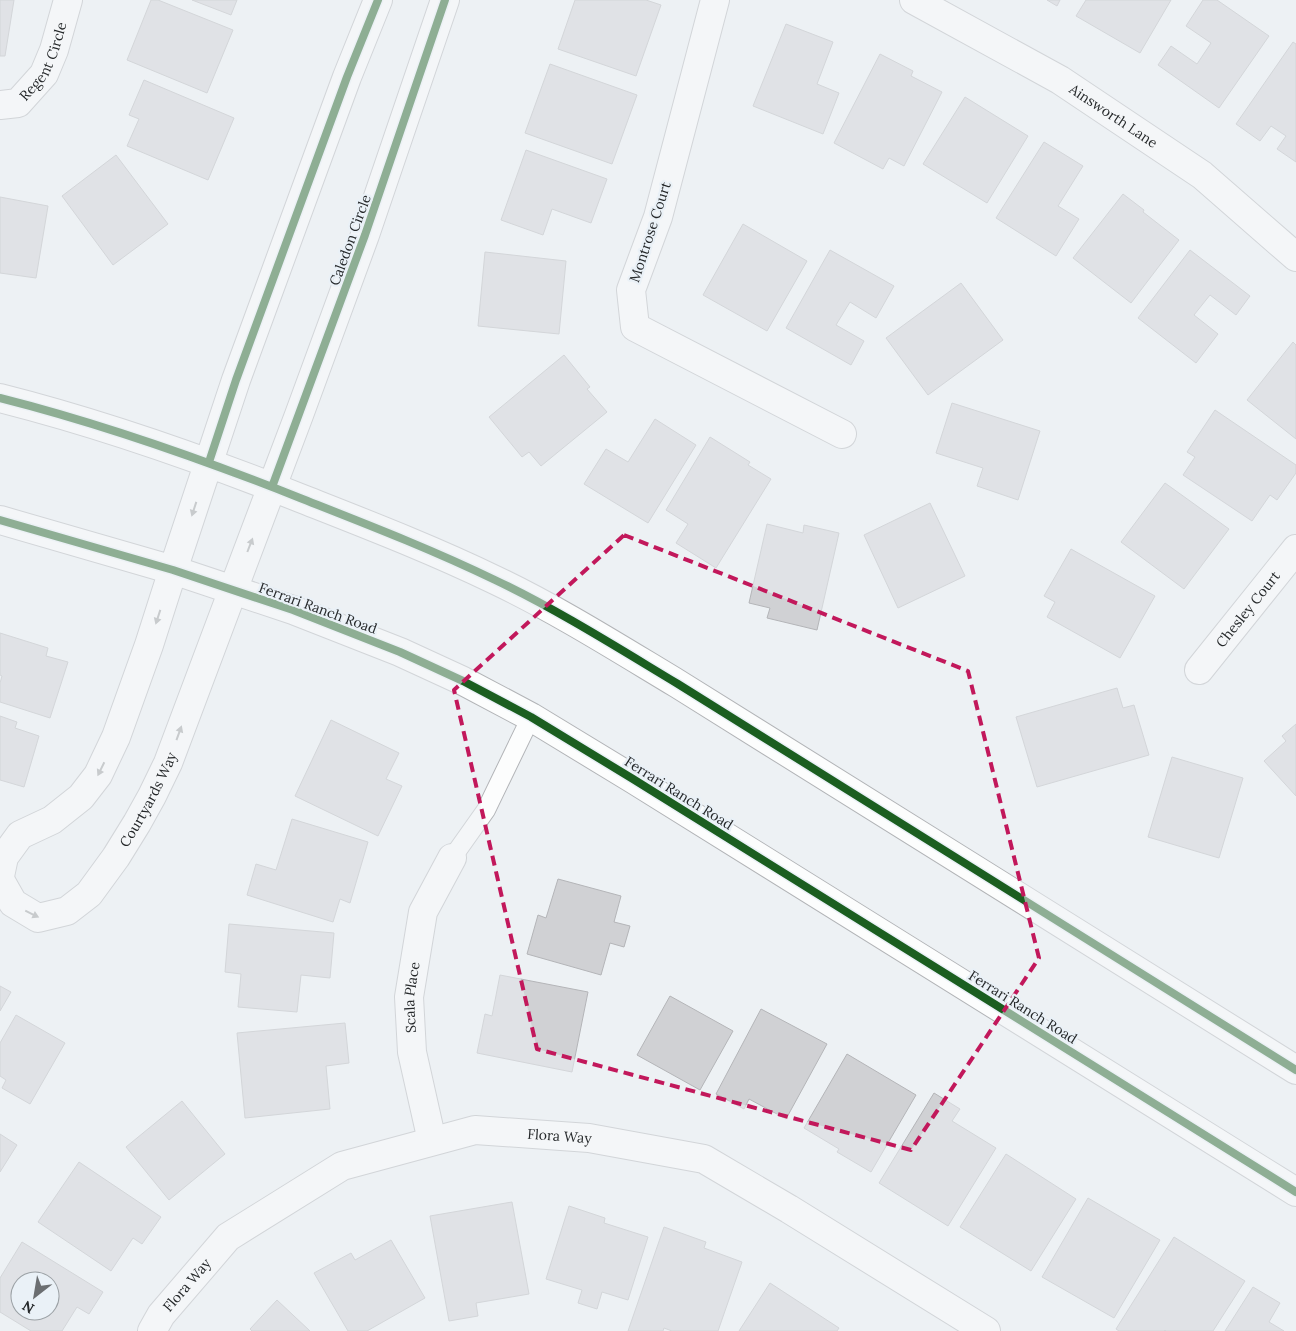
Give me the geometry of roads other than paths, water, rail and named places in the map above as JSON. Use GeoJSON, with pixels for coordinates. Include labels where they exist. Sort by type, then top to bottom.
{"type":"FeatureCollection","features":[{"type":"Feature","properties":{"kind":"street","name":"Regent Circle"},"geometry":{"type":"LineString","coordinates":[[0,105],[18,103],[44,74],[54,50],[68,0]]}},
{"type":"Feature","properties":{"kind":"street"},"geometry":{"type":"LineString","coordinates":[[209,462],[236,380],[347,77],[378,0]]}},
{"type":"Feature","properties":{"kind":"street","name":"Caledon Circle"},"geometry":{"type":"LineString","coordinates":[[233,590],[366,235],[445,0]]}},
{"type":"Feature","properties":{"kind":"street","name":"Montrose Court"},"geometry":{"type":"LineString","coordinates":[[715,0],[658,217],[632,290],[635,328],[842,434]]}},
{"type":"Feature","properties":{"kind":"street","name":"Ainsworth Lane"},"geometry":{"type":"LineString","coordinates":[[914,0],[1060,80],[1202,175],[1296,257]]}},
{"type":"Feature","properties":{"kind":"street"},"geometry":{"type":"LineString","coordinates":[[0,398],[95,424],[209,462],[435,553],[496,581],[577,624],[687,689],[1296,1070]]}},
{"type":"Feature","properties":{"kind":"street","name":"Courtyards Way"},"geometry":{"type":"LineString","coordinates":[[209,462],[149,645],[116,737],[98,775],[81,797],[52,820],[20,835],[2,878],[13,903],[38,918],[67,912],[89,894],[116,857],[152,796],[168,763],[233,590]]}},
{"type":"Feature","properties":{"kind":"street","name":"Ferrari Ranch Road"},"geometry":{"type":"LineString","coordinates":[[0,520],[173,570],[293,610],[400,652],[463,681],[531,717],[633,779],[1296,1192]]}},
{"type":"Feature","properties":{"kind":"street","name":"Chesley Court"},"geometry":{"type":"LineString","coordinates":[[1199,670],[1296,549]]}},
{"type":"Feature","properties":{"kind":"street","name":"Scala Place"},"geometry":{"type":"LineString","coordinates":[[432,1141],[412,1052],[409,997],[423,912],[452,858]]}},
{"type":"Feature","properties":{"kind":"street","name":"Flora Way"},"geometry":{"type":"LineString","coordinates":[[152,1331],[161,1315],[228,1237],[342,1166],[475,1130],[589,1138],[704,1159],[986,1331]]}},
{"type":"Feature","properties":{"kind":"lane"},"geometry":{"type":"LineString","coordinates":[[452,858],[486,810],[531,717]]}}]}
